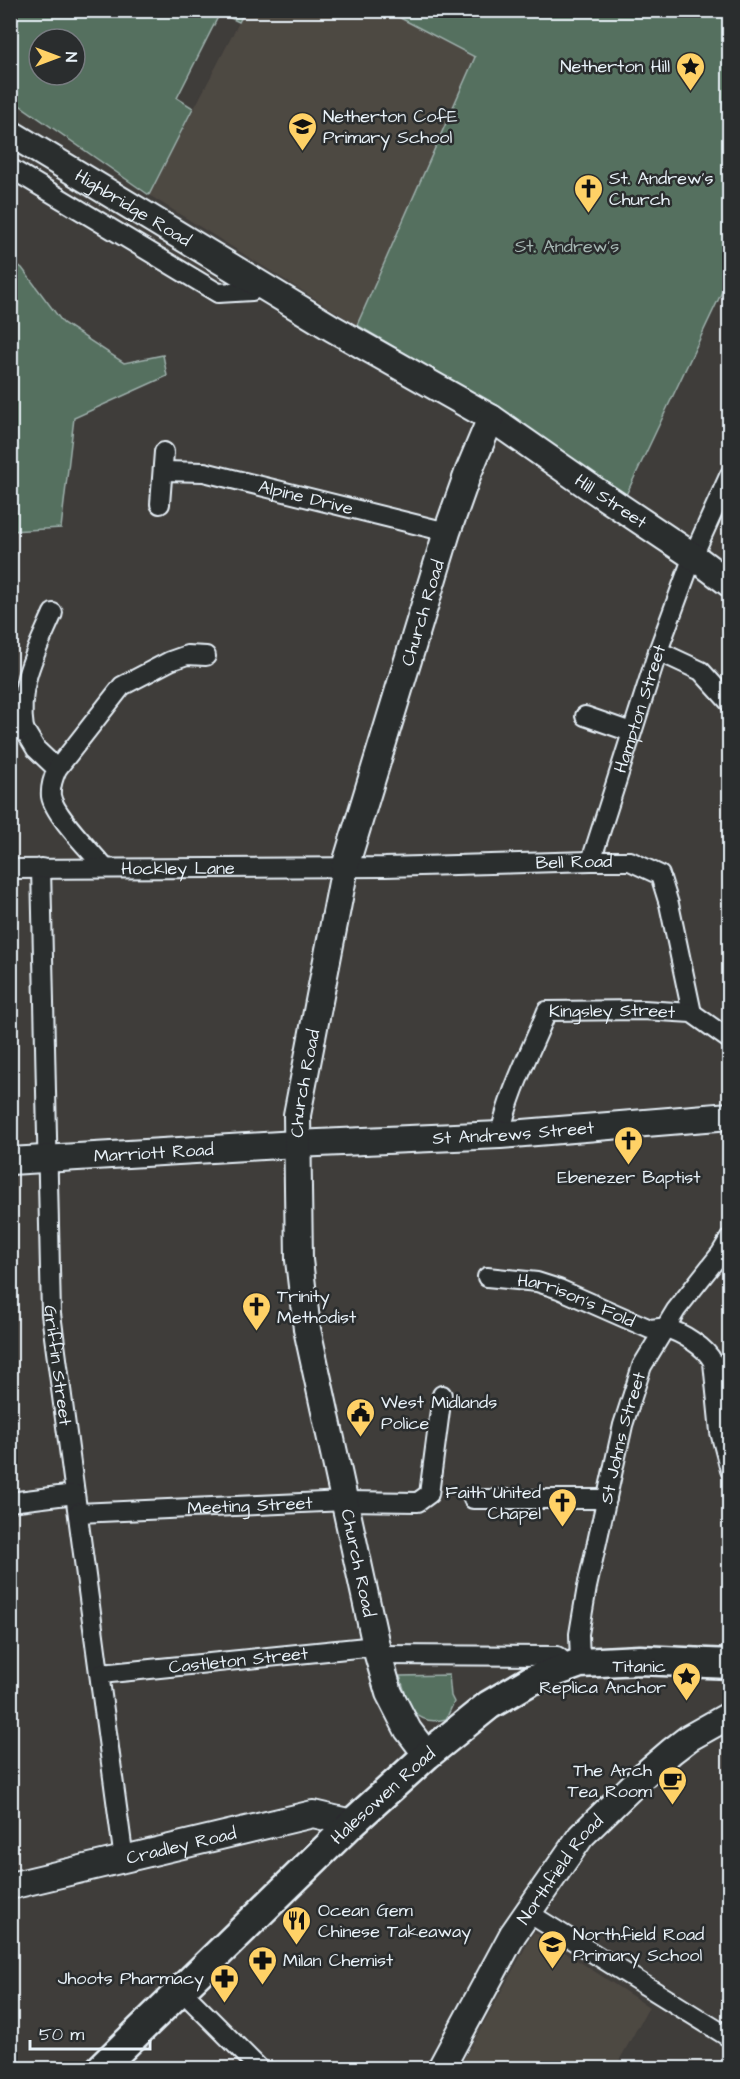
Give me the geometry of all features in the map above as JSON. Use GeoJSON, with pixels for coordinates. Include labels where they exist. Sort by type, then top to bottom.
{"type":"FeatureCollection","features":[{"type":"Feature","properties":{"kind":"main road","name":"Halesowen Road"},"geometry":{"type":"LineString","coordinates":[[101,2068],[321,1856],[352,1823],[427,1755],[489,1705],[530,1681],[574,1664],[640,1660],[729,1664]]}},
{"type":"Feature","properties":{"kind":"street","name":"Highbridge Road"},"geometry":{"type":"LineString","coordinates":[[10,133],[256,283],[492,418]]}},
{"type":"Feature","properties":{"kind":"street","name":"Highbridge Road"},"geometry":{"type":"LineString","coordinates":[[10,168],[218,293],[252,291],[256,283]]}},
{"type":"Feature","properties":{"kind":"street","name":"Church Road"},"geometry":{"type":"LineString","coordinates":[[427,1755],[408,1730],[389,1693],[377,1651],[308,1329],[302,1291],[296,1144],[297,1115],[345,867],[447,532],[468,473],[492,418]]}},
{"type":"Feature","properties":{"kind":"street","name":"Hill Street"},"geometry":{"type":"LineString","coordinates":[[492,418],[586,485],[693,556],[729,584]]}},
{"type":"Feature","properties":{"kind":"street"},"geometry":{"type":"LineString","coordinates":[[160,504],[164,452]]}},
{"type":"Feature","properties":{"kind":"street","name":"Alpine Drive"},"geometry":{"type":"LineString","coordinates":[[164,471],[204,472],[447,532]]}},
{"type":"Feature","properties":{"kind":"street","name":"Hampton Street"},"geometry":{"type":"LineString","coordinates":[[591,861],[658,651],[693,556],[729,474]]}},
{"type":"Feature","properties":{"kind":"street"},"geometry":{"type":"LineString","coordinates":[[53,613],[24,684],[17,731],[57,770]]}},
{"type":"Feature","properties":{"kind":"street"},"geometry":{"type":"LineString","coordinates":[[658,651],[701,671],[729,703]]}},
{"type":"Feature","properties":{"kind":"street"},"geometry":{"type":"LineString","coordinates":[[104,867],[56,810],[51,797],[51,782],[57,770],[122,686],[170,661],[187,655],[206,656]]}},
{"type":"Feature","properties":{"kind":"street"},"geometry":{"type":"LineString","coordinates":[[585,716],[631,732]]}},
{"type":"Feature","properties":{"kind":"street","name":"Bell Road"},"geometry":{"type":"LineString","coordinates":[[345,867],[630,861],[660,875],[675,928],[692,1012]]}},
{"type":"Feature","properties":{"kind":"street","name":"Hockley Lane"},"geometry":{"type":"LineString","coordinates":[[10,869],[345,867]]}},
{"type":"Feature","properties":{"kind":"street","name":"Griffin Street"},"geometry":{"type":"LineString","coordinates":[[41,868],[51,1314],[101,1674],[124,1860]]}},
{"type":"Feature","properties":{"kind":"street","name":"Kingsley Street"},"geometry":{"type":"LineString","coordinates":[[500,1136],[513,1088],[546,1011],[692,1012],[729,1040]]}},
{"type":"Feature","properties":{"kind":"street","name":"St Andrews Street"},"geometry":{"type":"LineString","coordinates":[[296,1144],[500,1136],[729,1116]]}},
{"type":"Feature","properties":{"kind":"street","name":"Marriott Road"},"geometry":{"type":"LineString","coordinates":[[10,1161],[296,1144]]}},
{"type":"Feature","properties":{"kind":"street","name":"St Johns Street"},"geometry":{"type":"LineString","coordinates":[[574,1664],[587,1587],[623,1425],[642,1366],[676,1310],[727,1249]]}},
{"type":"Feature","properties":{"kind":"street","name":"Harrison's Fold"},"geometry":{"type":"LineString","coordinates":[[487,1277],[537,1282],[559,1289],[650,1329],[664,1328],[692,1341],[709,1353],[713,1362],[720,1432],[729,1470]]}},
{"type":"Feature","properties":{"kind":"street","name":"Meeting Street"},"geometry":{"type":"LineString","coordinates":[[78,1513],[345,1502],[417,1502],[429,1494],[442,1395]]}},
{"type":"Feature","properties":{"kind":"street"},"geometry":{"type":"LineString","coordinates":[[10,1502],[75,1494]]}},
{"type":"Feature","properties":{"kind":"street"},"geometry":{"type":"LineString","coordinates":[[472,1499],[607,1499]]}},
{"type":"Feature","properties":{"kind":"street","name":"Castleton Street"},"geometry":{"type":"LineString","coordinates":[[101,1674],[377,1651],[557,1656],[574,1664]]}},
{"type":"Feature","properties":{"kind":"street","name":"Northfield Road"},"geometry":{"type":"LineString","coordinates":[[441,2068],[513,1934],[581,1836],[607,1809],[672,1751],[689,1738],[729,1715]]}},
{"type":"Feature","properties":{"kind":"street","name":"Cradley Road"},"geometry":{"type":"LineString","coordinates":[[10,1886],[313,1814],[352,1823]]}},
{"type":"Feature","properties":{"kind":"street"},"geometry":{"type":"LineString","coordinates":[[527,1912],[729,2038]]}},
{"type":"Feature","properties":{"kind":"street"},"geometry":{"type":"LineString","coordinates":[[181,1990],[259,2068]]}},
{"type":"Feature","properties":{"kind":"shaded area","name":"Netherton CofE Primary School"},"geometry":{"type":"Polygon","coordinates":[[[245,11],[387,11],[475,57],[357,325],[149,195],[245,11]]]}},
{"type":"Feature","properties":{"kind":"shaded area","name":"Northfield Road Primary School"},"geometry":{"type":"Polygon","coordinates":[[[534,1932],[649,2007],[615,2068],[459,2068],[534,1932]]]}},
{"type":"Feature","properties":{"kind":"green space"},"geometry":{"type":"Polygon","coordinates":[[[11,10],[245,10],[239,22],[220,13],[177,98],[193,108],[149,195],[11,99],[11,10]]]}},
{"type":"Feature","properties":{"kind":"green space","name":"St. Andrew's"},"geometry":{"type":"Polygon","coordinates":[[[387,11],[729,11],[729,277],[626,495],[495,406],[357,325],[475,57],[387,11]]]}},
{"type":"Feature","properties":{"kind":"green space"},"geometry":{"type":"Polygon","coordinates":[[[11,260],[22,268],[63,323],[124,363],[163,355],[167,376],[74,418],[61,528],[11,531],[11,260]]]}},
{"type":"Feature","properties":{"kind":"green space"},"geometry":{"type":"Polygon","coordinates":[[[449,1675],[451,1696],[454,1702],[446,1719],[426,1720],[419,1716],[409,1703],[400,1676],[449,1675]]]}},
{"type":"Feature","properties":{"kind":"place","name":"Netherton Hill"},"geometry":{"type":"Point","coordinates":[691,92]}},
{"type":"Feature","properties":{"kind":"place","name":"Netherton CofE Primary School"},"geometry":{"type":"Point","coordinates":[302,152]}},
{"type":"Feature","properties":{"kind":"place","name":"St. Andrew's Church"},"geometry":{"type":"Point","coordinates":[588,214]}},
{"type":"Feature","properties":{"kind":"place","name":"Ebenezer Baptist"},"geometry":{"type":"Point","coordinates":[629,1166]}},
{"type":"Feature","properties":{"kind":"place","name":"Trinity Methodist"},"geometry":{"type":"Point","coordinates":[256,1332]}},
{"type":"Feature","properties":{"kind":"place","name":"West Midlands Police"},"geometry":{"type":"Point","coordinates":[360,1438]}},
{"type":"Feature","properties":{"kind":"place","name":"Faith United Chapel"},"geometry":{"type":"Point","coordinates":[562,1528]}},
{"type":"Feature","properties":{"kind":"place","name":"Titanic Replica Anchor"},"geometry":{"type":"Point","coordinates":[687,1702]}},
{"type":"Feature","properties":{"kind":"place","name":"The Arch Tea Room"},"geometry":{"type":"Point","coordinates":[673,1806]}},
{"type":"Feature","properties":{"kind":"place","name":"Ocean Gem Chinese Takeaway"},"geometry":{"type":"Point","coordinates":[297,1946]}},
{"type":"Feature","properties":{"kind":"place","name":"Northfield Road Primary School"},"geometry":{"type":"Point","coordinates":[552,1970]}},
{"type":"Feature","properties":{"kind":"place","name":"Milan Chemist"},"geometry":{"type":"Point","coordinates":[262,1986]}},
{"type":"Feature","properties":{"kind":"place","name":"Jhoots Pharmacy"},"geometry":{"type":"Point","coordinates":[225,2004]}}]}
